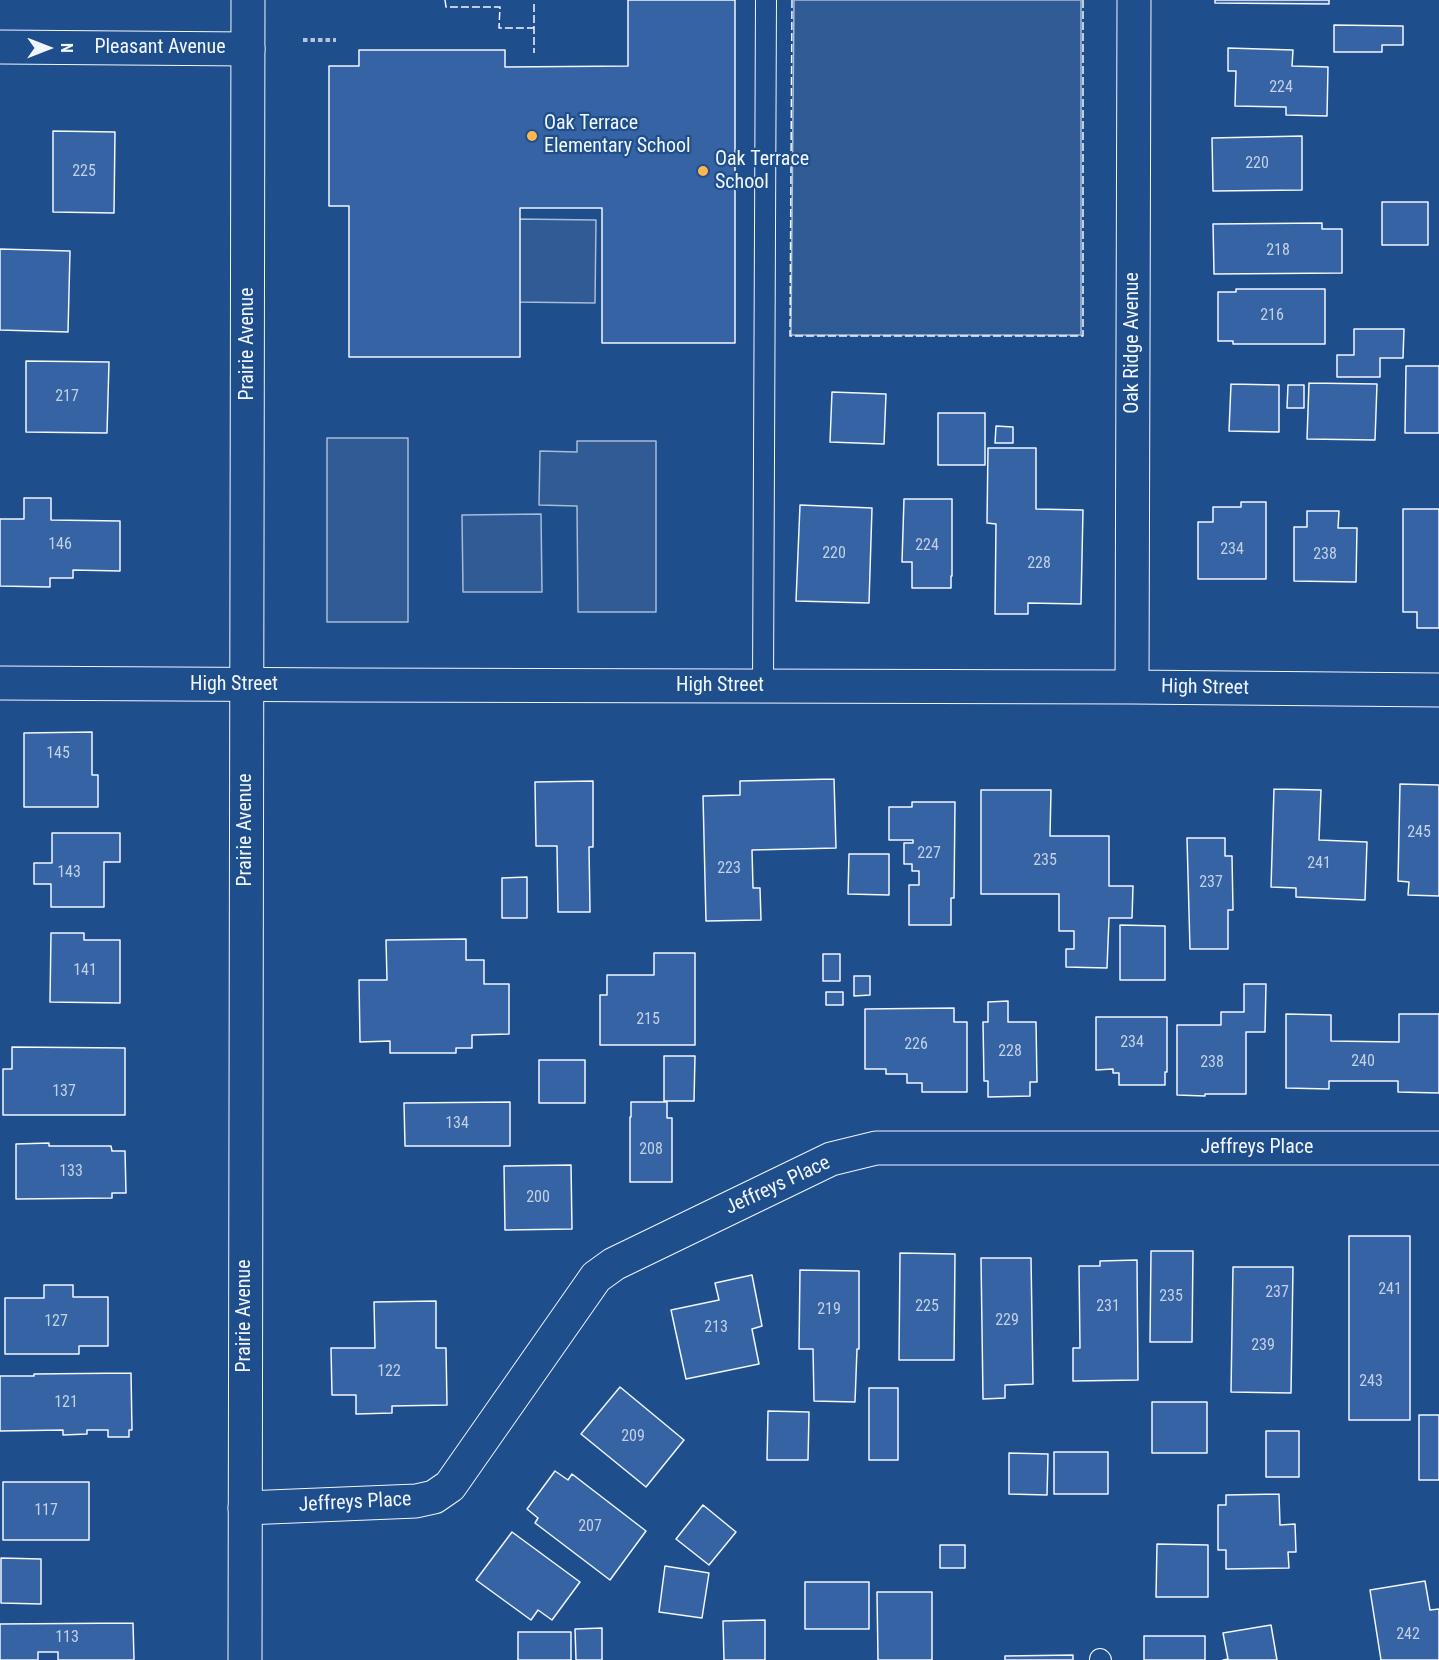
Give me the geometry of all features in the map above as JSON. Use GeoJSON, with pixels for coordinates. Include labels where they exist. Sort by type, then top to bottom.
{"type":"FeatureCollection","features":[{"type":"Feature","properties":{"kind":"street","name":"Prairie Avenue"},"geometry":{"type":"LineString","coordinates":[[244,1660],[248,0]]}},
{"type":"Feature","properties":{"kind":"street","name":"Oak Ridge Avenue"},"geometry":{"type":"LineString","coordinates":[[1132,687],[1134,0]]}},
{"type":"Feature","properties":{"kind":"street","name":"Pleasant Avenue"},"geometry":{"type":"LineString","coordinates":[[0,47],[248,49]]}},
{"type":"Feature","properties":{"kind":"street","name":"High Street"},"geometry":{"type":"LineString","coordinates":[[0,683],[1439,690]]}},
{"type":"Feature","properties":{"kind":"street","name":"Jeffreys Place"},"geometry":{"type":"LineString","coordinates":[[245,1508],[416,1501],[434,1497],[450,1486],[596,1277],[614,1264],[831,1159],[876,1148],[1439,1148]]}},
{"type":"Feature","properties":{"kind":"lane"},"geometry":{"type":"LineString","coordinates":[[763,686],[766,0]]}},
{"type":"Feature","properties":{"kind":"path"},"geometry":{"type":"LineString","coordinates":[[303,40],[336,40]]}},
{"type":"Feature","properties":{"kind":"shaded area"},"geometry":{"type":"Polygon","coordinates":[[[794,0],[1081,0],[1081,335],[791,335],[794,0]]]}},
{"type":"Feature","properties":{"kind":"shaded area"},"geometry":{"type":"Polygon","coordinates":[[[517,219],[596,220],[595,303],[516,302],[517,219]]]}},
{"type":"Feature","properties":{"kind":"shaded area"},"geometry":{"type":"Polygon","coordinates":[[[327,438],[408,438],[408,622],[327,622],[327,438]]]}},
{"type":"Feature","properties":{"kind":"shaded area"},"geometry":{"type":"Polygon","coordinates":[[[577,441],[656,441],[656,612],[578,612],[577,506],[539,505],[540,451],[577,452],[577,441]]]}},
{"type":"Feature","properties":{"kind":"shaded area"},"geometry":{"type":"Polygon","coordinates":[[[541,514],[542,592],[463,592],[462,515],[541,514]]]}},
{"type":"Feature","properties":{"kind":"building","name":"Oak Terrace Elementary School"},"geometry":{"type":"Polygon","coordinates":[[[628,0],[735,0],[735,343],[602,343],[602,208],[520,208],[520,357],[349,357],[349,206],[329,206],[329,66],[359,66],[359,50],[505,50],[505,67],[628,66],[628,0]]]}},
{"type":"Feature","properties":{"kind":"building"},"geometry":{"type":"Polygon","coordinates":[[[1215,0],[1329,0],[1329,4],[1215,3],[1215,0]]]}},
{"type":"Feature","properties":{"kind":"building"},"geometry":{"type":"Polygon","coordinates":[[[1334,25],[1403,26],[1403,45],[1382,45],[1382,52],[1334,52],[1334,25]]]}},
{"type":"Feature","properties":{"kind":"building"},"geometry":{"type":"Polygon","coordinates":[[[1228,48],[1293,50],[1292,66],[1328,67],[1327,116],[1286,115],[1286,107],[1235,106],[1236,71],[1228,71],[1228,48]]]}},
{"type":"Feature","properties":{"kind":"building"},"geometry":{"type":"Polygon","coordinates":[[[53,131],[115,132],[114,213],[53,212],[53,131]]]}},
{"type":"Feature","properties":{"kind":"building"},"geometry":{"type":"Polygon","coordinates":[[[1302,136],[1302,190],[1213,191],[1212,138],[1302,136]]]}},
{"type":"Feature","properties":{"kind":"building"},"geometry":{"type":"Polygon","coordinates":[[[1382,202],[1428,202],[1428,245],[1382,245],[1382,202]]]}},
{"type":"Feature","properties":{"kind":"building"},"geometry":{"type":"Polygon","coordinates":[[[1322,223],[1322,229],[1342,229],[1342,273],[1214,274],[1213,224],[1322,223]]]}},
{"type":"Feature","properties":{"kind":"building"},"geometry":{"type":"Polygon","coordinates":[[[0,249],[70,251],[68,332],[0,330],[0,249]]]}},
{"type":"Feature","properties":{"kind":"building"},"geometry":{"type":"Polygon","coordinates":[[[1236,289],[1325,289],[1325,344],[1233,344],[1233,341],[1218,341],[1218,292],[1236,292],[1236,289]]]}},
{"type":"Feature","properties":{"kind":"building"},"geometry":{"type":"Polygon","coordinates":[[[1354,329],[1404,329],[1403,358],[1380,358],[1380,377],[1337,377],[1337,355],[1354,355],[1354,329]]]}},
{"type":"Feature","properties":{"kind":"building"},"geometry":{"type":"Polygon","coordinates":[[[26,361],[109,362],[107,433],[26,432],[26,361]]]}},
{"type":"Feature","properties":{"kind":"building"},"geometry":{"type":"Polygon","coordinates":[[[1406,366],[1439,366],[1439,433],[1405,433],[1406,366]]]}},
{"type":"Feature","properties":{"kind":"building"},"geometry":{"type":"Polygon","coordinates":[[[1309,383],[1377,384],[1375,440],[1307,439],[1309,383]]]}},
{"type":"Feature","properties":{"kind":"building"},"geometry":{"type":"Polygon","coordinates":[[[1231,384],[1279,385],[1279,432],[1229,431],[1231,384]]]}},
{"type":"Feature","properties":{"kind":"building"},"geometry":{"type":"Polygon","coordinates":[[[1288,385],[1304,385],[1304,408],[1287,408],[1288,385]]]}},
{"type":"Feature","properties":{"kind":"building"},"geometry":{"type":"Polygon","coordinates":[[[832,392],[886,394],[884,444],[830,442],[832,392]]]}},
{"type":"Feature","properties":{"kind":"building"},"geometry":{"type":"Polygon","coordinates":[[[938,413],[985,413],[985,465],[938,465],[938,413]]]}},
{"type":"Feature","properties":{"kind":"building"},"geometry":{"type":"Polygon","coordinates":[[[996,426],[1013,427],[1013,443],[995,443],[996,426]]]}},
{"type":"Feature","properties":{"kind":"building"},"geometry":{"type":"Polygon","coordinates":[[[988,448],[1036,448],[1036,509],[1083,510],[1081,604],[1028,603],[1028,614],[995,614],[996,524],[987,523],[988,448]]]}},
{"type":"Feature","properties":{"kind":"building"},"geometry":{"type":"Polygon","coordinates":[[[24,498],[51,498],[51,520],[120,521],[120,571],[73,570],[73,578],[50,578],[50,587],[0,586],[0,519],[24,519],[24,498]]]}},
{"type":"Feature","properties":{"kind":"building"},"geometry":{"type":"Polygon","coordinates":[[[904,499],[952,499],[951,588],[912,588],[912,562],[902,562],[904,499]]]}},
{"type":"Feature","properties":{"kind":"building"},"geometry":{"type":"Polygon","coordinates":[[[1241,502],[1266,502],[1266,579],[1198,579],[1198,522],[1213,522],[1213,507],[1241,507],[1241,502]]]}},
{"type":"Feature","properties":{"kind":"building"},"geometry":{"type":"Polygon","coordinates":[[[800,505],[872,508],[869,603],[796,601],[800,505]]]}},
{"type":"Feature","properties":{"kind":"building"},"geometry":{"type":"Polygon","coordinates":[[[1403,509],[1439,509],[1439,628],[1417,628],[1417,612],[1403,612],[1403,509]]]}},
{"type":"Feature","properties":{"kind":"building"},"geometry":{"type":"Polygon","coordinates":[[[1307,511],[1339,511],[1338,528],[1357,528],[1356,582],[1294,581],[1294,527],[1307,527],[1307,511]]]}},
{"type":"Feature","properties":{"kind":"building"},"geometry":{"type":"Polygon","coordinates":[[[92,732],[92,775],[98,775],[98,807],[24,807],[24,733],[92,732]]]}},
{"type":"Feature","properties":{"kind":"building"},"geometry":{"type":"Polygon","coordinates":[[[834,779],[836,848],[752,850],[753,888],[760,888],[761,920],[706,921],[703,796],[740,795],[740,781],[834,779]]]}},
{"type":"Feature","properties":{"kind":"building"},"geometry":{"type":"Polygon","coordinates":[[[593,781],[593,847],[589,847],[590,912],[558,912],[557,846],[536,846],[535,782],[593,781]]]}},
{"type":"Feature","properties":{"kind":"building"},"geometry":{"type":"Polygon","coordinates":[[[1400,784],[1439,785],[1439,896],[1408,895],[1409,882],[1398,881],[1400,784]]]}},
{"type":"Feature","properties":{"kind":"building"},"geometry":{"type":"Polygon","coordinates":[[[1274,789],[1321,790],[1319,840],[1367,842],[1365,900],[1296,897],[1296,888],[1271,887],[1274,789]]]}},
{"type":"Feature","properties":{"kind":"building"},"geometry":{"type":"Polygon","coordinates":[[[981,790],[1051,790],[1050,836],[1109,836],[1109,886],[1133,886],[1132,918],[1109,918],[1107,968],[1066,967],[1066,949],[1074,949],[1074,931],[1059,931],[1059,894],[981,894],[981,790]]]}},
{"type":"Feature","properties":{"kind":"building"},"geometry":{"type":"Polygon","coordinates":[[[912,802],[955,802],[954,898],[951,898],[951,925],[909,925],[909,885],[919,885],[919,871],[912,871],[912,864],[904,864],[904,843],[913,843],[913,840],[889,840],[889,807],[912,807],[912,802]]]}},
{"type":"Feature","properties":{"kind":"building"},"geometry":{"type":"Polygon","coordinates":[[[52,833],[120,833],[120,862],[104,862],[104,907],[51,907],[51,884],[34,884],[34,863],[52,863],[52,833]]]}},
{"type":"Feature","properties":{"kind":"building"},"geometry":{"type":"Polygon","coordinates":[[[1187,838],[1225,838],[1225,856],[1232,856],[1233,910],[1228,910],[1228,949],[1190,949],[1187,838]]]}},
{"type":"Feature","properties":{"kind":"building"},"geometry":{"type":"Polygon","coordinates":[[[849,854],[889,854],[889,895],[848,894],[849,854]]]}},
{"type":"Feature","properties":{"kind":"building"},"geometry":{"type":"Polygon","coordinates":[[[527,877],[527,918],[502,918],[502,878],[527,877]]]}},
{"type":"Feature","properties":{"kind":"building"},"geometry":{"type":"Polygon","coordinates":[[[1120,925],[1165,926],[1165,980],[1120,980],[1120,925]]]}},
{"type":"Feature","properties":{"kind":"building"},"geometry":{"type":"Polygon","coordinates":[[[51,933],[84,933],[84,940],[120,940],[120,1003],[50,1002],[51,933]]]}},
{"type":"Feature","properties":{"kind":"building"},"geometry":{"type":"Polygon","coordinates":[[[466,939],[466,960],[484,960],[484,984],[509,984],[509,1034],[472,1035],[472,1048],[456,1048],[456,1053],[390,1053],[390,1041],[360,1042],[359,980],[387,980],[386,940],[466,939]]]}},
{"type":"Feature","properties":{"kind":"building"},"geometry":{"type":"Polygon","coordinates":[[[654,953],[695,953],[695,1045],[600,1045],[600,995],[607,995],[607,975],[654,975],[654,953]]]}},
{"type":"Feature","properties":{"kind":"building"},"geometry":{"type":"Polygon","coordinates":[[[823,954],[840,954],[840,981],[823,981],[823,954]]]}},
{"type":"Feature","properties":{"kind":"building"},"geometry":{"type":"Polygon","coordinates":[[[854,976],[870,976],[870,995],[854,996],[854,976]]]}},
{"type":"Feature","properties":{"kind":"building"},"geometry":{"type":"Polygon","coordinates":[[[1244,984],[1266,984],[1265,1032],[1246,1032],[1246,1094],[1177,1095],[1177,1025],[1221,1025],[1221,1012],[1244,1012],[1244,984]]]}},
{"type":"Feature","properties":{"kind":"building"},"geometry":{"type":"Polygon","coordinates":[[[826,992],[843,992],[843,1005],[826,1005],[826,992]]]}},
{"type":"Feature","properties":{"kind":"building"},"geometry":{"type":"Polygon","coordinates":[[[1008,1001],[1008,1022],[1036,1022],[1037,1082],[1030,1082],[1030,1096],[988,1097],[988,1081],[984,1081],[983,1022],[988,1022],[988,1002],[1008,1001]]]}},
{"type":"Feature","properties":{"kind":"building"},"geometry":{"type":"Polygon","coordinates":[[[954,1008],[954,1022],[967,1022],[967,1092],[922,1092],[922,1083],[907,1083],[907,1074],[886,1074],[886,1069],[865,1069],[865,1009],[954,1008]]]}},
{"type":"Feature","properties":{"kind":"building"},"geometry":{"type":"Polygon","coordinates":[[[1286,1014],[1331,1015],[1331,1041],[1399,1042],[1399,1014],[1439,1014],[1439,1093],[1398,1092],[1398,1081],[1329,1081],[1329,1089],[1286,1088],[1286,1014]]]}},
{"type":"Feature","properties":{"kind":"building"},"geometry":{"type":"Polygon","coordinates":[[[1096,1017],[1167,1017],[1165,1085],[1119,1085],[1119,1073],[1113,1073],[1113,1069],[1096,1070],[1096,1017]]]}},
{"type":"Feature","properties":{"kind":"building"},"geometry":{"type":"Polygon","coordinates":[[[12,1047],[125,1048],[125,1115],[3,1115],[3,1069],[12,1069],[12,1047]]]}},
{"type":"Feature","properties":{"kind":"building"},"geometry":{"type":"Polygon","coordinates":[[[664,1056],[695,1056],[694,1101],[664,1101],[664,1056]]]}},
{"type":"Feature","properties":{"kind":"building"},"geometry":{"type":"Polygon","coordinates":[[[539,1060],[585,1060],[585,1103],[539,1103],[539,1060]]]}},
{"type":"Feature","properties":{"kind":"building"},"geometry":{"type":"Polygon","coordinates":[[[510,1102],[510,1146],[405,1146],[404,1103],[510,1102]]]}},
{"type":"Feature","properties":{"kind":"building"},"geometry":{"type":"Polygon","coordinates":[[[631,1102],[667,1102],[667,1118],[672,1118],[672,1182],[630,1182],[631,1102]]]}},
{"type":"Feature","properties":{"kind":"building"},"geometry":{"type":"Polygon","coordinates":[[[49,1143],[49,1146],[111,1146],[112,1151],[125,1151],[126,1193],[112,1193],[112,1198],[16,1199],[16,1144],[49,1143]]]}},
{"type":"Feature","properties":{"kind":"building"},"geometry":{"type":"Polygon","coordinates":[[[571,1165],[572,1229],[505,1230],[504,1166],[571,1165]]]}},
{"type":"Feature","properties":{"kind":"building"},"geometry":{"type":"Polygon","coordinates":[[[1349,1236],[1410,1236],[1410,1420],[1349,1420],[1349,1236]]]}},
{"type":"Feature","properties":{"kind":"building"},"geometry":{"type":"Polygon","coordinates":[[[1151,1251],[1193,1251],[1192,1342],[1150,1342],[1151,1251]]]}},
{"type":"Feature","properties":{"kind":"building"},"geometry":{"type":"Polygon","coordinates":[[[900,1253],[955,1254],[954,1360],[899,1360],[900,1253]]]}},
{"type":"Feature","properties":{"kind":"building"},"geometry":{"type":"Polygon","coordinates":[[[981,1258],[1031,1258],[1033,1384],[1005,1385],[1005,1398],[983,1399],[981,1258]]]}},
{"type":"Feature","properties":{"kind":"building"},"geometry":{"type":"Polygon","coordinates":[[[1137,1260],[1138,1380],[1073,1381],[1073,1348],[1080,1348],[1079,1266],[1100,1266],[1100,1261],[1137,1260]]]}},
{"type":"Feature","properties":{"kind":"building"},"geometry":{"type":"Polygon","coordinates":[[[1233,1267],[1293,1267],[1291,1393],[1231,1392],[1233,1267]]]}},
{"type":"Feature","properties":{"kind":"building"},"geometry":{"type":"Polygon","coordinates":[[[800,1270],[859,1271],[859,1349],[857,1349],[855,1402],[814,1401],[813,1349],[799,1349],[800,1270]]]}},
{"type":"Feature","properties":{"kind":"building"},"geometry":{"type":"Polygon","coordinates":[[[752,1275],[762,1326],[752,1329],[759,1364],[686,1379],[671,1310],[719,1300],[715,1283],[752,1275]]]}},
{"type":"Feature","properties":{"kind":"building"},"geometry":{"type":"Polygon","coordinates":[[[44,1285],[73,1285],[73,1297],[108,1297],[108,1346],[79,1346],[79,1354],[5,1354],[5,1298],[44,1298],[44,1285]]]}},
{"type":"Feature","properties":{"kind":"building"},"geometry":{"type":"Polygon","coordinates":[[[436,1301],[436,1348],[446,1348],[447,1405],[392,1406],[392,1413],[356,1414],[356,1395],[332,1395],[331,1348],[375,1348],[374,1302],[436,1301]]]}},
{"type":"Feature","properties":{"kind":"building"},"geometry":{"type":"Polygon","coordinates":[[[131,1373],[132,1430],[129,1430],[129,1437],[108,1437],[108,1430],[87,1430],[87,1434],[63,1435],[63,1430],[0,1431],[0,1376],[131,1373]]]}},
{"type":"Feature","properties":{"kind":"building"},"geometry":{"type":"Polygon","coordinates":[[[620,1387],[684,1440],[646,1487],[581,1434],[620,1387]]]}},
{"type":"Feature","properties":{"kind":"building"},"geometry":{"type":"Polygon","coordinates":[[[869,1388],[898,1388],[898,1460],[869,1460],[869,1388]]]}},
{"type":"Feature","properties":{"kind":"building"},"geometry":{"type":"Polygon","coordinates":[[[1152,1402],[1207,1402],[1207,1453],[1152,1453],[1152,1402]]]}},
{"type":"Feature","properties":{"kind":"building"},"geometry":{"type":"Polygon","coordinates":[[[768,1411],[809,1412],[808,1460],[767,1460],[768,1411]]]}},
{"type":"Feature","properties":{"kind":"building"},"geometry":{"type":"Polygon","coordinates":[[[1419,1415],[1439,1415],[1439,1480],[1419,1480],[1419,1415]]]}},
{"type":"Feature","properties":{"kind":"building"},"geometry":{"type":"Polygon","coordinates":[[[1266,1431],[1299,1431],[1299,1477],[1266,1477],[1266,1431]]]}},
{"type":"Feature","properties":{"kind":"building"},"geometry":{"type":"Polygon","coordinates":[[[1054,1452],[1108,1452],[1108,1494],[1054,1494],[1054,1452]]]}},
{"type":"Feature","properties":{"kind":"building"},"geometry":{"type":"Polygon","coordinates":[[[1009,1453],[1048,1454],[1047,1495],[1009,1494],[1009,1453]]]}},
{"type":"Feature","properties":{"kind":"building"},"geometry":{"type":"Polygon","coordinates":[[[555,1471],[568,1480],[572,1474],[646,1531],[610,1580],[535,1523],[538,1518],[527,1509],[555,1471]]]}},
{"type":"Feature","properties":{"kind":"building"},"geometry":{"type":"Polygon","coordinates":[[[3,1482],[89,1482],[89,1540],[3,1540],[3,1482]]]}},
{"type":"Feature","properties":{"kind":"building"},"geometry":{"type":"Polygon","coordinates":[[[1279,1494],[1280,1525],[1295,1524],[1296,1552],[1288,1552],[1289,1568],[1226,1569],[1226,1550],[1218,1550],[1218,1505],[1226,1505],[1226,1495],[1279,1494]]]}},
{"type":"Feature","properties":{"kind":"building"},"geometry":{"type":"Polygon","coordinates":[[[703,1505],[736,1532],[709,1565],[676,1539],[703,1505]]]}},
{"type":"Feature","properties":{"kind":"building"},"geometry":{"type":"Polygon","coordinates":[[[512,1532],[580,1582],[552,1620],[538,1610],[531,1620],[476,1580],[512,1532]]]}},
{"type":"Feature","properties":{"kind":"building"},"geometry":{"type":"Polygon","coordinates":[[[1157,1544],[1208,1545],[1208,1597],[1156,1597],[1157,1544]]]}},
{"type":"Feature","properties":{"kind":"building"},"geometry":{"type":"Polygon","coordinates":[[[940,1545],[965,1545],[965,1568],[940,1568],[940,1545]]]}},
{"type":"Feature","properties":{"kind":"building"},"geometry":{"type":"Polygon","coordinates":[[[1,1558],[41,1559],[41,1604],[1,1603],[1,1558]]]}},
{"type":"Feature","properties":{"kind":"building"},"geometry":{"type":"Polygon","coordinates":[[[665,1566],[709,1573],[702,1618],[659,1612],[665,1566]]]}},
{"type":"Feature","properties":{"kind":"building"},"geometry":{"type":"Polygon","coordinates":[[[1425,1581],[1430,1610],[1439,1609],[1439,1660],[1381,1660],[1370,1590],[1425,1581]]]}},
{"type":"Feature","properties":{"kind":"building"},"geometry":{"type":"Polygon","coordinates":[[[805,1582],[869,1582],[869,1629],[805,1629],[805,1582]]]}},
{"type":"Feature","properties":{"kind":"building"},"geometry":{"type":"Polygon","coordinates":[[[877,1592],[932,1592],[932,1660],[878,1660],[877,1592]]]}},
{"type":"Feature","properties":{"kind":"building"},"geometry":{"type":"Polygon","coordinates":[[[765,1620],[765,1660],[724,1660],[723,1621],[765,1620]]]}},
{"type":"Feature","properties":{"kind":"building"},"geometry":{"type":"Polygon","coordinates":[[[133,1623],[134,1660],[58,1660],[58,1652],[38,1652],[38,1660],[0,1660],[0,1624],[133,1623]]]}},
{"type":"Feature","properties":{"kind":"building"},"geometry":{"type":"Polygon","coordinates":[[[1271,1625],[1277,1660],[1223,1660],[1228,1659],[1223,1633],[1271,1625]]]}},
{"type":"Feature","properties":{"kind":"building"},"geometry":{"type":"Polygon","coordinates":[[[602,1628],[602,1660],[576,1660],[575,1629],[602,1628]]]}},
{"type":"Feature","properties":{"kind":"building"},"geometry":{"type":"Polygon","coordinates":[[[518,1632],[571,1632],[571,1660],[518,1660],[518,1632]]]}},
{"type":"Feature","properties":{"kind":"building"},"geometry":{"type":"Polygon","coordinates":[[[1144,1636],[1205,1636],[1205,1660],[1144,1660],[1144,1636]]]}},
{"type":"Feature","properties":{"kind":"building"},"geometry":{"type":"Polygon","coordinates":[[[1073,1655],[1073,1660],[1005,1660],[1005,1656],[1073,1655]]]}},
{"type":"Feature","properties":{"kind":"fence"},"geometry":{"type":"LineString","coordinates":[[445,0],[446,7],[500,7],[499,28],[534,28]]}},
{"type":"Feature","properties":{"kind":"fence"},"geometry":{"type":"LineString","coordinates":[[792,0],[790,336],[1083,336],[1083,0]]}},
{"type":"Feature","properties":{"kind":"fence"},"geometry":{"type":"LineString","coordinates":[[534,4],[534,53]]}},
{"type":"Feature","properties":{"kind":"place","name":"Oak Terrace Elementary School"},"geometry":{"type":"Point","coordinates":[532,136]}},
{"type":"Feature","properties":{"kind":"place","name":"Oak Terrace School"},"geometry":{"type":"Point","coordinates":[703,171]}}]}
